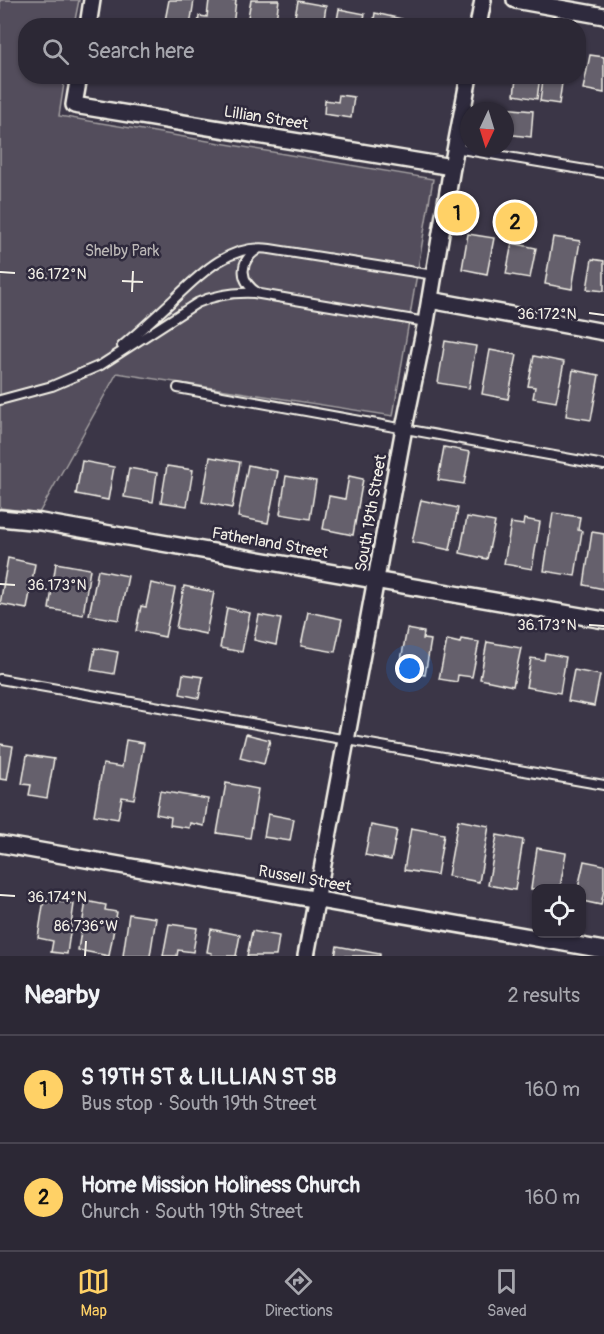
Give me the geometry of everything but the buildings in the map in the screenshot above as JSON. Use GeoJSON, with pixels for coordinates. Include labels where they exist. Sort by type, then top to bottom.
{"type":"FeatureCollection","features":[{"type":"Feature","properties":{"kind":"street"},"geometry":{"type":"LineString","coordinates":[[89,18],[92,0]]}},
{"type":"Feature","properties":{"kind":"street"},"geometry":{"type":"LineString","coordinates":[[480,18],[483,0]]}},
{"type":"Feature","properties":{"kind":"street"},"geometry":{"type":"LineString","coordinates":[[515,0],[604,16]]}},
{"type":"Feature","properties":{"kind":"street","name":"Lillian Street"},"geometry":{"type":"LineString","coordinates":[[78,84],[74,105],[452,167]]}},
{"type":"Feature","properties":{"kind":"street","name":"South 19th Street"},"geometry":{"type":"LineString","coordinates":[[306,956],[404,428],[426,322],[468,84]]}},
{"type":"Feature","properties":{"kind":"street"},"geometry":{"type":"LineString","coordinates":[[430,300],[604,332]]}},
{"type":"Feature","properties":{"kind":"street","name":"Fatherland Street"},"geometry":{"type":"LineString","coordinates":[[0,518],[41,522],[604,620]]}},
{"type":"Feature","properties":{"kind":"street","name":"Russell Street"},"geometry":{"type":"LineString","coordinates":[[0,844],[604,950]]}},
{"type":"Feature","properties":{"kind":"lane"},"geometry":{"type":"LineString","coordinates":[[456,148],[604,173]]}},
{"type":"Feature","properties":{"kind":"lane"},"geometry":{"type":"LineString","coordinates":[[101,365],[204,271],[241,252],[259,248],[270,249],[434,275]]}},
{"type":"Feature","properties":{"kind":"lane"},"geometry":{"type":"LineString","coordinates":[[265,295],[257,293],[250,287],[245,280],[244,268],[254,251],[270,249]]}},
{"type":"Feature","properties":{"kind":"lane"},"geometry":{"type":"LineString","coordinates":[[0,400],[52,386],[101,365],[197,303],[230,293],[254,293],[426,322]]}},
{"type":"Feature","properties":{"kind":"lane"},"geometry":{"type":"LineString","coordinates":[[178,388],[604,465]]}},
{"type":"Feature","properties":{"kind":"lane"},"geometry":{"type":"LineString","coordinates":[[0,679],[604,785]]}},
{"type":"Feature","properties":{"kind":"green space","name":"Shelby Park"},"geometry":{"type":"Polygon","coordinates":[[[0,0],[79,0],[75,18],[18,18],[18,84],[64,84],[59,116],[433,179],[393,416],[117,373],[39,513],[0,508],[0,0]]]}},
{"type":"Feature","properties":{"kind":"place","name":"S 19TH ST & LILLIAN ST SB"},"geometry":{"type":"Point","coordinates":[457,213]}},
{"type":"Feature","properties":{"kind":"place","name":"Home Mission Holiness Church"},"geometry":{"type":"Point","coordinates":[515,222]}}]}
